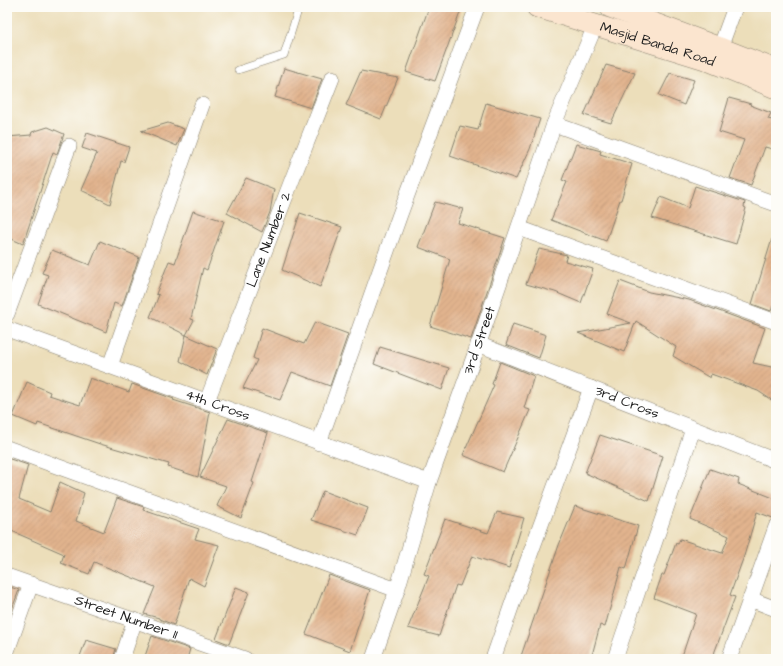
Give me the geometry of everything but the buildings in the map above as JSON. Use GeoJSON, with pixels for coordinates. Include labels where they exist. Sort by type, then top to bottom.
{"type":"FeatureCollection","features":[{"type":"Feature","properties":{"kind":"main road","name":"Masjid Banda Road"},"geometry":{"type":"LineString","coordinates":[[537,7],[705,59],[776,88]]}},
{"type":"Feature","properties":{"kind":"main road","name":"Masjid Banda Road"},"geometry":{"type":"LineString","coordinates":[[610,7],[776,70]]}},
{"type":"Feature","properties":{"kind":"street"},"geometry":{"type":"LineString","coordinates":[[319,443],[399,217],[477,7]]}},
{"type":"Feature","properties":{"kind":"street"},"geometry":{"type":"LineString","coordinates":[[720,48],[735,7]]}},
{"type":"Feature","properties":{"kind":"street","name":"3rd Street"},"geometry":{"type":"LineString","coordinates":[[373,659],[429,482],[554,124],[595,26]]}},
{"type":"Feature","properties":{"kind":"street","name":"Lane Number 2"},"geometry":{"type":"LineString","coordinates":[[207,402],[332,78]]}},
{"type":"Feature","properties":{"kind":"street"},"geometry":{"type":"LineString","coordinates":[[110,366],[202,105]]}},
{"type":"Feature","properties":{"kind":"street"},"geometry":{"type":"LineString","coordinates":[[554,124],[776,204]]}},
{"type":"Feature","properties":{"kind":"street"},"geometry":{"type":"LineString","coordinates":[[7,314],[69,146]]}},
{"type":"Feature","properties":{"kind":"street"},"geometry":{"type":"LineString","coordinates":[[518,228],[776,322]]}},
{"type":"Feature","properties":{"kind":"street","name":"4th Cross"},"geometry":{"type":"LineString","coordinates":[[7,330],[429,482]]}},
{"type":"Feature","properties":{"kind":"street","name":"3rd Cross"},"geometry":{"type":"LineString","coordinates":[[478,344],[776,461]]}},
{"type":"Feature","properties":{"kind":"street"},"geometry":{"type":"LineString","coordinates":[[493,659],[591,388]]}},
{"type":"Feature","properties":{"kind":"street"},"geometry":{"type":"LineString","coordinates":[[615,659],[694,429]]}},
{"type":"Feature","properties":{"kind":"street"},"geometry":{"type":"LineString","coordinates":[[7,448],[396,590]]}},
{"type":"Feature","properties":{"kind":"street"},"geometry":{"type":"LineString","coordinates":[[729,659],[776,527]]}},
{"type":"Feature","properties":{"kind":"street","name":"Street Number 11"},"geometry":{"type":"LineString","coordinates":[[7,576],[245,659]]}},
{"type":"Feature","properties":{"kind":"street"},"geometry":{"type":"LineString","coordinates":[[7,651],[32,584]]}},
{"type":"Feature","properties":{"kind":"street"},"geometry":{"type":"LineString","coordinates":[[750,600],[776,609]]}},
{"type":"Feature","properties":{"kind":"street"},"geometry":{"type":"LineString","coordinates":[[122,659],[135,620]]}},
{"type":"Feature","properties":{"kind":"lane"},"geometry":{"type":"LineString","coordinates":[[238,70],[284,55],[299,7]]}}]}
